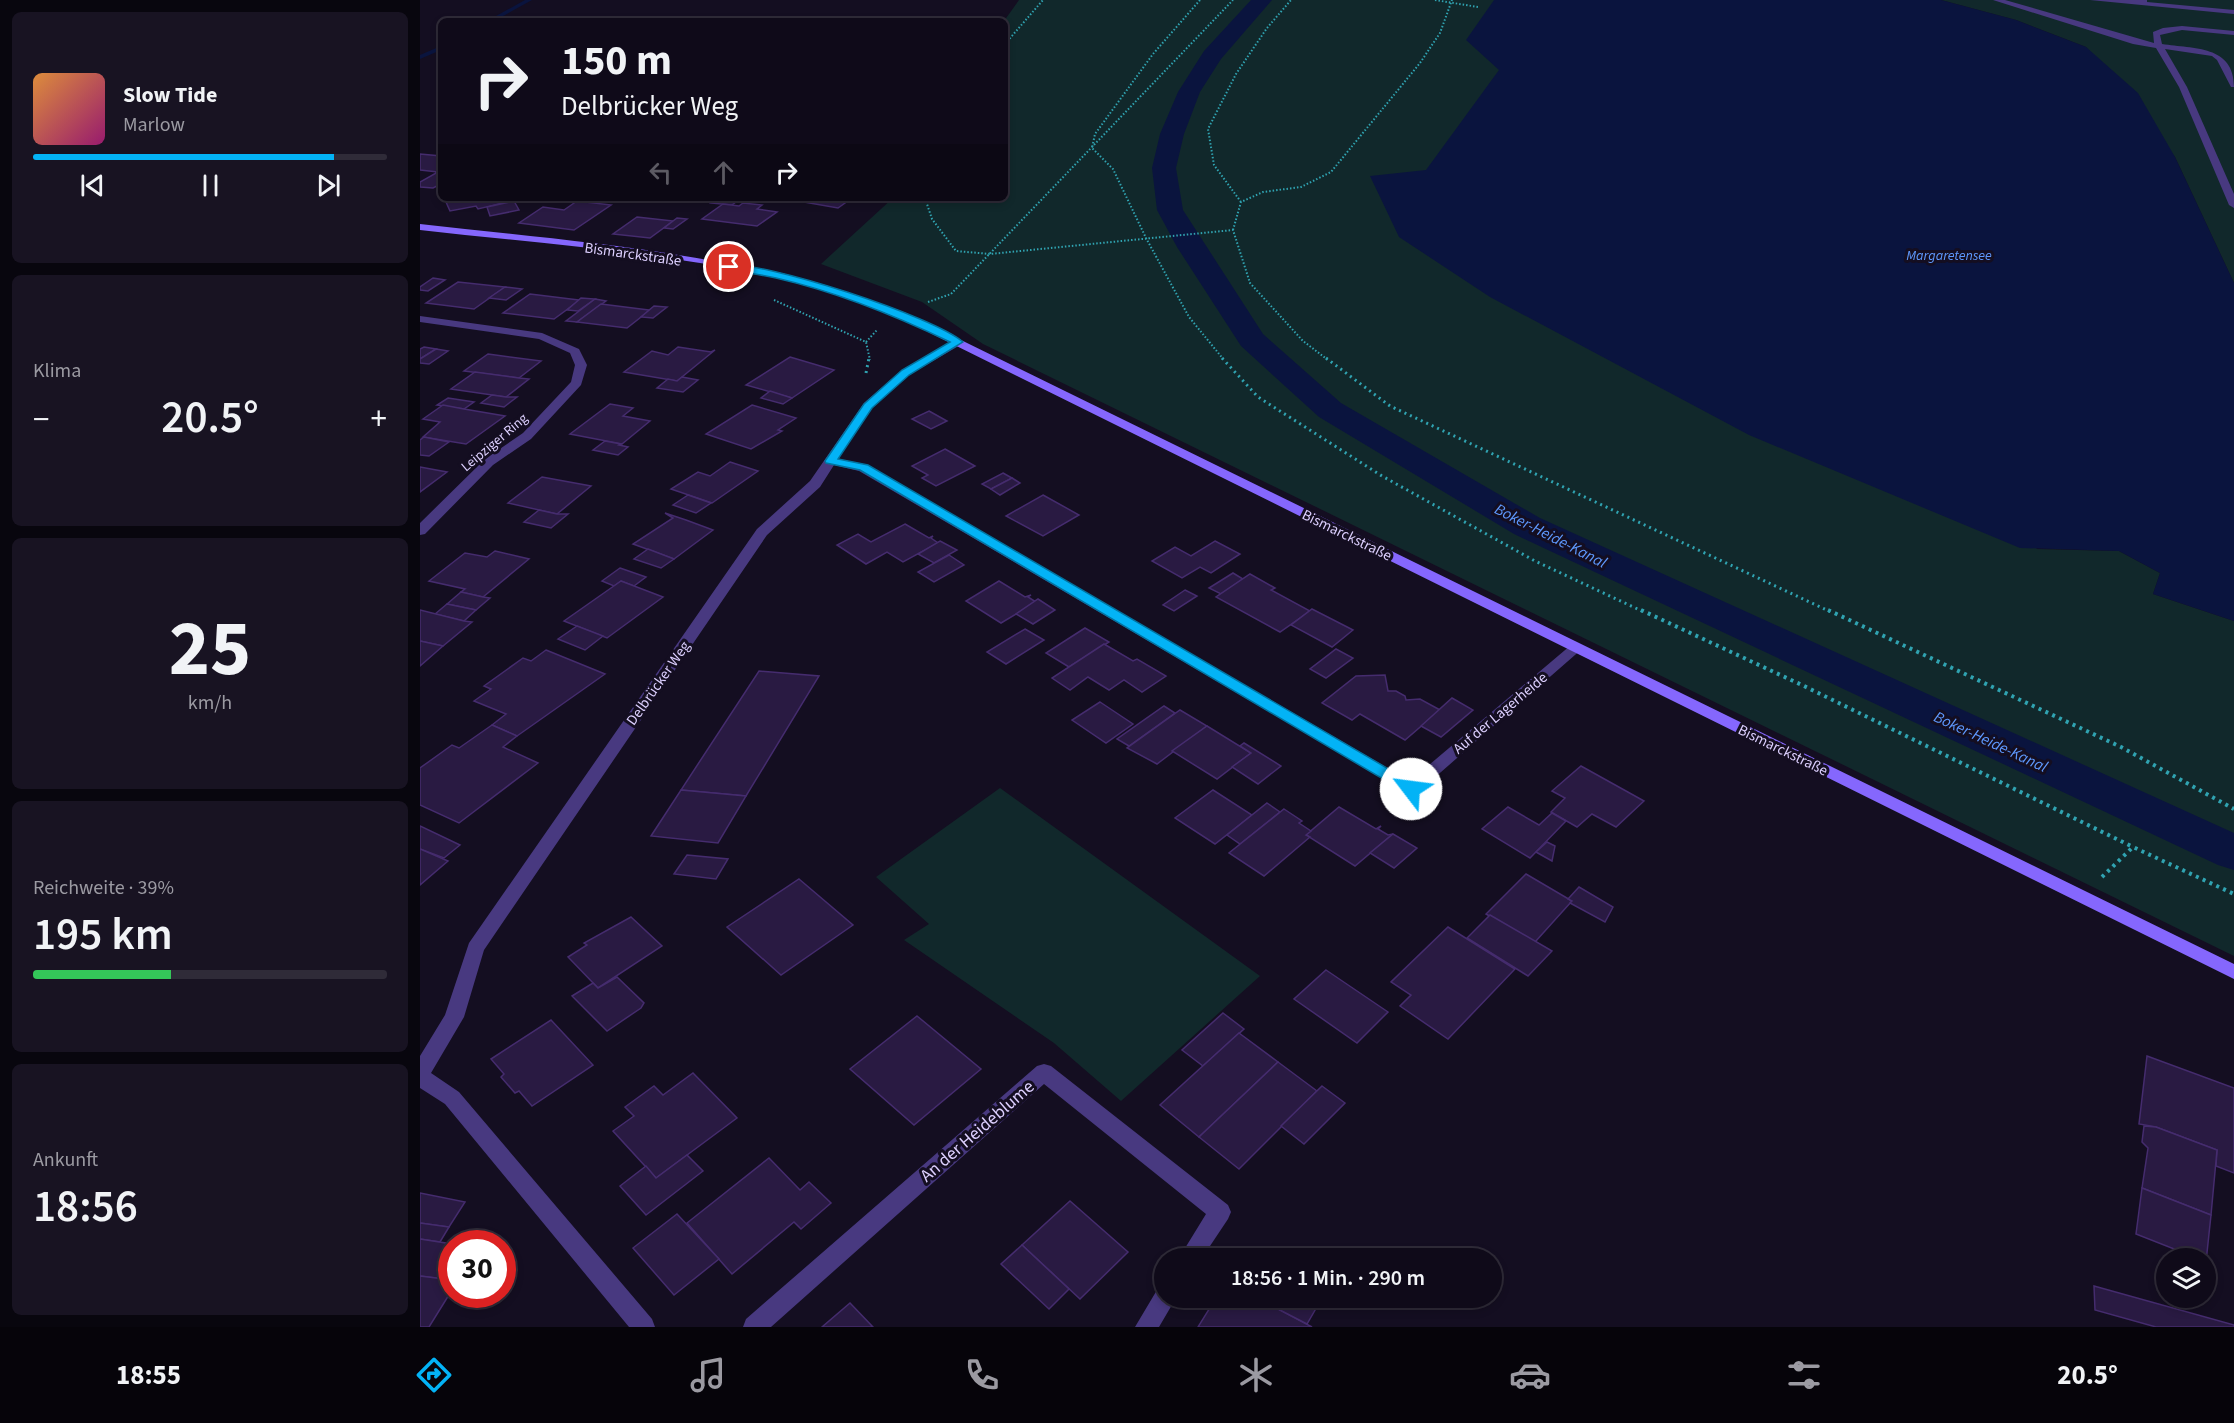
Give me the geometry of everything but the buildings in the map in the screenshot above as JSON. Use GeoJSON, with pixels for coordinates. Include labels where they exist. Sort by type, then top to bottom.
{"type":"FeatureCollection","features":[{"type":"Feature","properties":{"kind":"main road","name":"Bismarckstraße"},"geometry":{"type":"LineString","coordinates":[[420,226],[657,256],[776,275],[841,293],[902,315],[2234,972]]}},
{"type":"Feature","properties":{"kind":"street"},"geometry":{"type":"LineString","coordinates":[[1997,0],[2136,42],[2214,54],[2220,59],[2234,85]]}},
{"type":"Feature","properties":{"kind":"street"},"geometry":{"type":"LineString","coordinates":[[2094,0],[2143,2],[2234,12]]}},
{"type":"Feature","properties":{"kind":"street"},"geometry":{"type":"LineString","coordinates":[[2234,33],[2162,29],[2156,34],[2160,46],[2183,87],[2234,205]]}},
{"type":"Feature","properties":{"kind":"street","name":"Leipziger Ring"},"geometry":{"type":"LineString","coordinates":[[420,319],[542,336],[575,351],[581,365],[577,383],[527,436],[489,462],[420,531]]}},
{"type":"Feature","properties":{"kind":"street","name":"Delbrücker Weg"},"geometry":{"type":"LineString","coordinates":[[420,1076],[454,1017],[476,948],[762,532],[815,484],[868,406],[905,373],[958,342]]}},
{"type":"Feature","properties":{"kind":"street","name":"Auf der Lagerheide"},"geometry":{"type":"LineString","coordinates":[[831,461],[864,468],[1411,789],[1576,648]]}},
{"type":"Feature","properties":{"kind":"street","name":"An der Heideblume"},"geometry":{"type":"LineString","coordinates":[[754,1327],[1044,1072],[1220,1212],[1197,1248]]}},
{"type":"Feature","properties":{"kind":"street"},"geometry":{"type":"LineString","coordinates":[[420,1076],[452,1098],[644,1327]]}},
{"type":"Feature","properties":{"kind":"street"},"geometry":{"type":"LineString","coordinates":[[1146,1327],[1158,1308]]}},
{"type":"Feature","properties":{"kind":"path"},"geometry":{"type":"LineString","coordinates":[[1008,41],[1043,0]]}},
{"type":"Feature","properties":{"kind":"path"},"geometry":{"type":"LineString","coordinates":[[1092,148],[1095,134],[1153,54],[1200,0]]}},
{"type":"Feature","properties":{"kind":"path"},"geometry":{"type":"LineString","coordinates":[[902,315],[951,294],[1233,0]]}},
{"type":"Feature","properties":{"kind":"path"},"geometry":{"type":"LineString","coordinates":[[1241,202],[1214,165],[1208,129],[1236,75],[1267,28],[1291,0]]}},
{"type":"Feature","properties":{"kind":"path"},"geometry":{"type":"LineString","coordinates":[[1435,0],[1478,7]]}},
{"type":"Feature","properties":{"kind":"path"},"geometry":{"type":"LineString","coordinates":[[1451,1],[1440,33],[1420,63],[1331,172],[1302,187],[1263,192],[1241,202],[1233,230],[1250,283],[1303,341],[1390,406],[2121,747],[2234,809]]}},
{"type":"Feature","properties":{"kind":"path"},"geometry":{"type":"LineString","coordinates":[[1092,148],[1113,170],[1146,238],[1189,317],[1220,356],[1258,397],[1317,436],[1457,519],[1535,561],[1804,686],[2234,894]]}},
{"type":"Feature","properties":{"kind":"path"},"geometry":{"type":"LineString","coordinates":[[926,201],[925,205],[940,232],[956,251],[990,254],[1233,230]]}},
{"type":"Feature","properties":{"kind":"path"},"geometry":{"type":"LineString","coordinates":[[771,299],[866,342],[870,362],[857,396],[868,406]]}},
{"type":"Feature","properties":{"kind":"path"},"geometry":{"type":"LineString","coordinates":[[2082,897],[2133,846]]}},
{"type":"Feature","properties":{"kind":"green space"},"geometry":{"type":"Polygon","coordinates":[[[1019,0],[1599,0],[2037,549],[2119,551],[2160,573],[2153,594],[2234,621],[2234,956],[983,344],[922,302],[821,264],[890,201],[1008,201],[1008,18],[1006,18],[1019,0]]]}},
{"type":"Feature","properties":{"kind":"green space"},"geometry":{"type":"Polygon","coordinates":[[[1941,0],[2234,0],[2234,283],[2175,157],[2086,47],[2016,20],[1941,0]]]}},
{"type":"Feature","properties":{"kind":"green space"},"geometry":{"type":"Polygon","coordinates":[[[1000,788],[1260,976],[1121,1101],[1054,1043],[904,940],[929,924],[876,877],[1000,788]]]}},
{"type":"Feature","properties":{"kind":"water","name":"Margaretensee"},"geometry":{"type":"Polygon","coordinates":[[[1494,0],[1941,0],[2016,20],[2086,47],[2138,93],[2175,157],[2234,283],[2234,621],[2153,594],[2160,573],[2119,551],[2020,548],[1749,435],[1490,297],[1399,237],[1370,176],[1426,170],[1499,70],[1466,40],[1494,0]]]}},
{"type":"Feature","properties":{"kind":"waterway"},"geometry":{"type":"LineString","coordinates":[[496,18],[529,0]]}},
{"type":"Feature","properties":{"kind":"waterway","name":"Boker-Heide-Kanal"},"geometry":{"type":"LineString","coordinates":[[1262,0],[1212,56],[1189,92],[1172,134],[1164,168],[1170,210],[1191,247],[1252,340],[1330,410],[1527,526],[2234,853]]}},
{"type":"Feature","properties":{"kind":"waterway"},"geometry":{"type":"LineString","coordinates":[[420,57],[438,49]]}},
{"type":"Feature","properties":{"kind":"route"},"geometry":{"type":"LineString","coordinates":[[729,267],[776,275],[841,293],[902,315],[958,342],[905,373],[868,406],[831,461],[864,468],[1411,789]]}}]}
